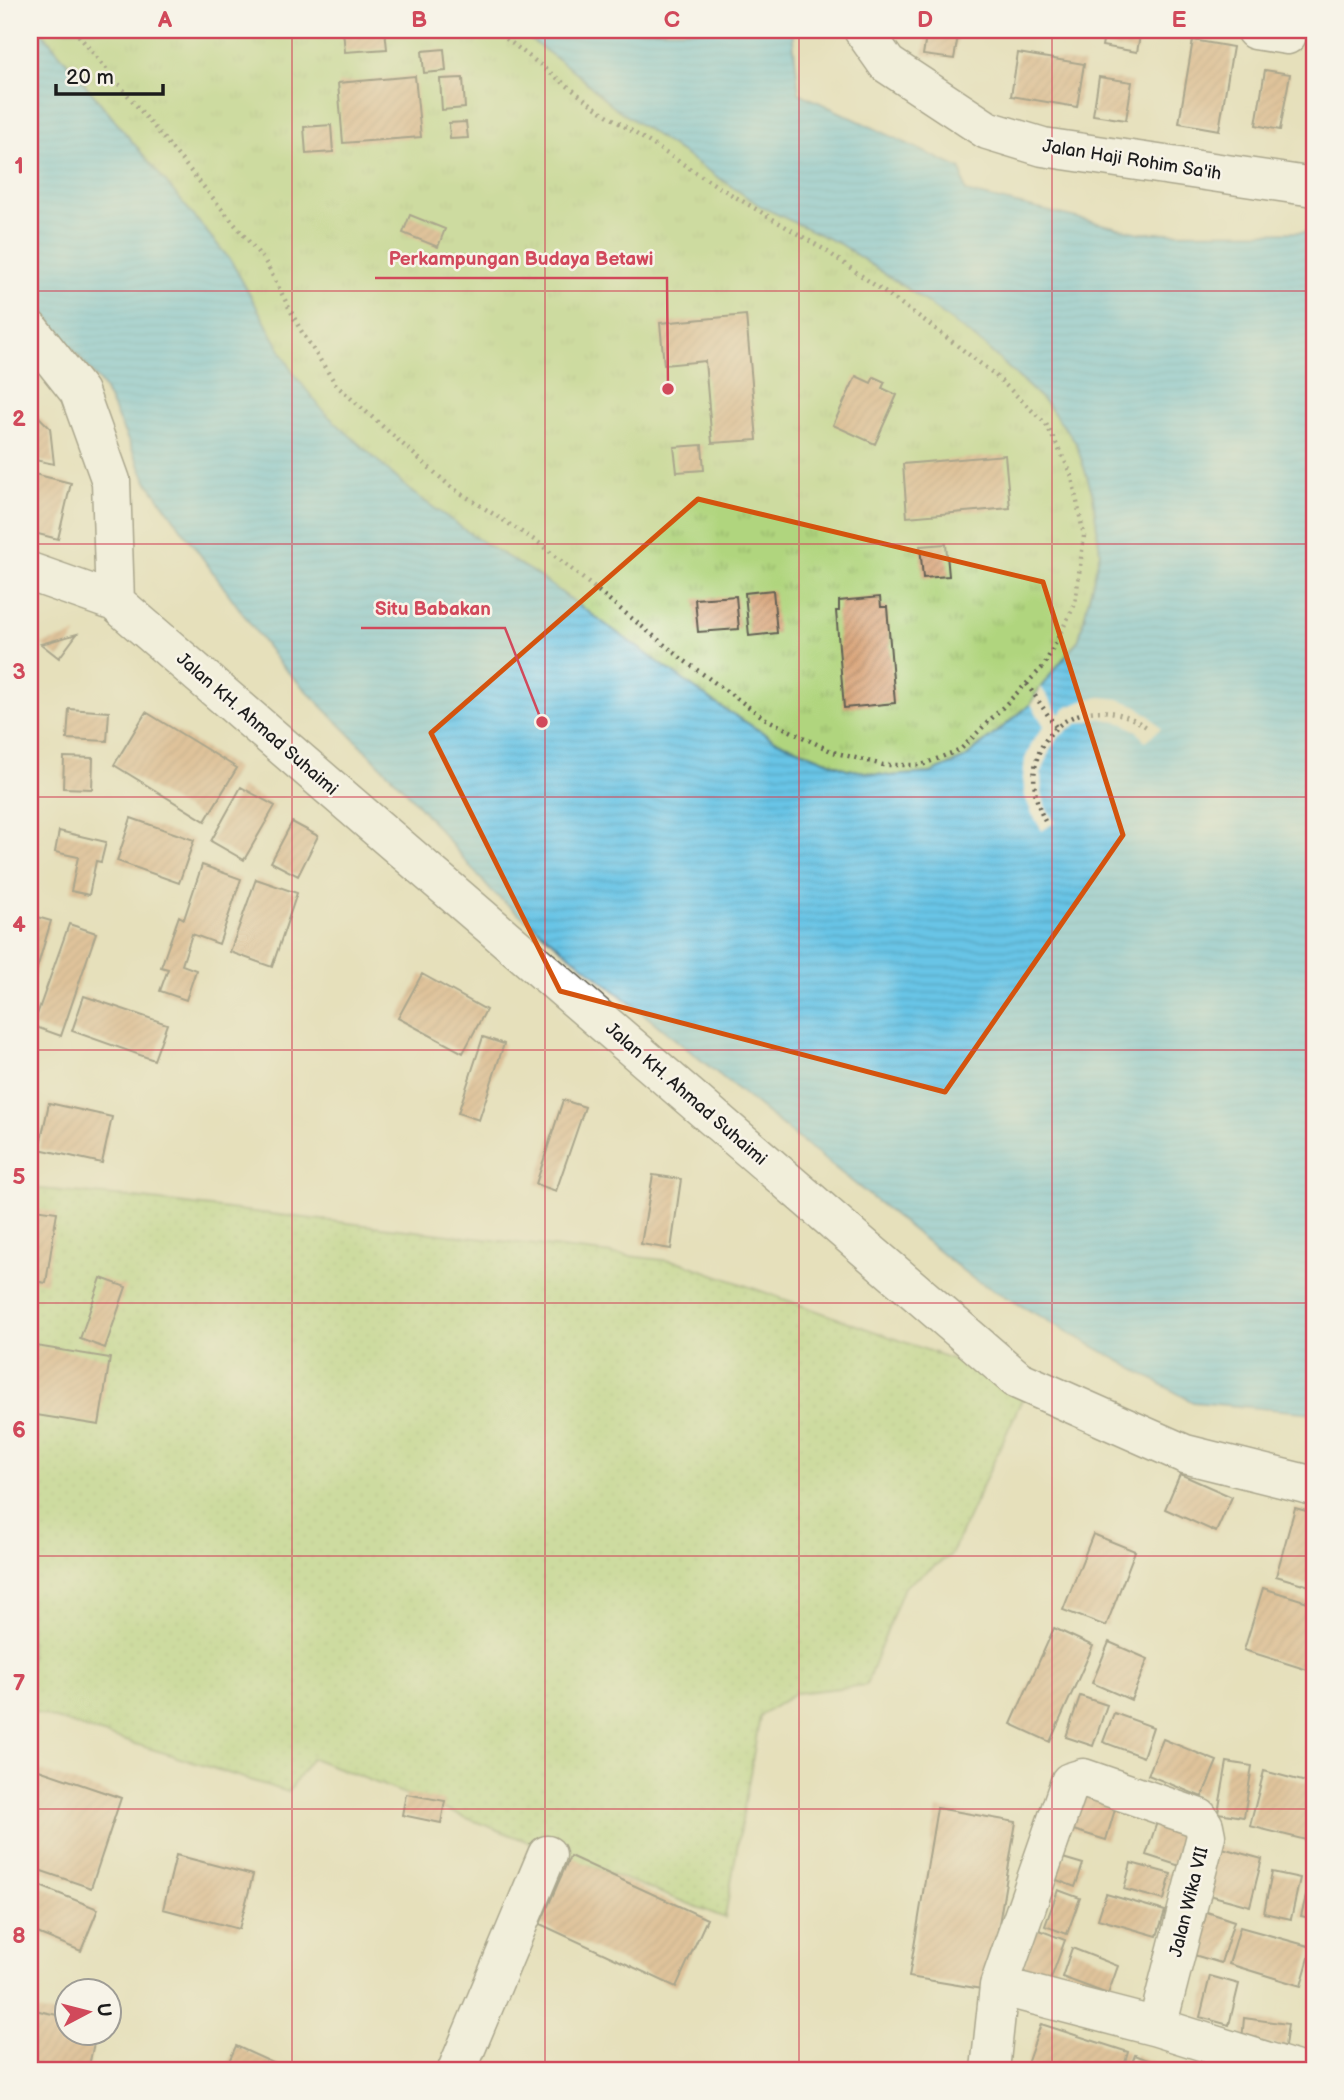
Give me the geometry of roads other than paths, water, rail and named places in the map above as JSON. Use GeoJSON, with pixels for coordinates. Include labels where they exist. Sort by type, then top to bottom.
{"type":"FeatureCollection","features":[{"type":"Feature","properties":{"kind":"street","name":"Jalan Haji Rohim Sa'ih"},"geometry":{"type":"LineString","coordinates":[[872,36],[887,64],[987,130],[1043,147],[1314,187]]}},
{"type":"Feature","properties":{"kind":"street"},"geometry":{"type":"LineString","coordinates":[[30,330],[79,392],[111,481],[116,602],[30,572]]}},
{"type":"Feature","properties":{"kind":"street","name":"Jalan KH. Ahmad Suhaimi"},"geometry":{"type":"LineString","coordinates":[[116,602],[1018,1381],[1185,1454],[1314,1486]]}},
{"type":"Feature","properties":{"kind":"street","name":"Jalan Wika VII"},"geometry":{"type":"LineString","coordinates":[[990,2070],[999,1986],[1070,1783],[1083,1778],[1199,1818],[1205,1826],[1206,1836],[1157,2027]]}},
{"type":"Feature","properties":{"kind":"street"},"geometry":{"type":"LineString","coordinates":[[457,2070],[547,1855]]}},
{"type":"Feature","properties":{"kind":"street"},"geometry":{"type":"LineString","coordinates":[[999,1986],[1157,2027],[1294,2070]]}},
{"type":"Feature","properties":{"kind":"water"},"geometry":{"type":"Polygon","coordinates":[[[30,30],[40,30],[231,261],[294,374],[324,412],[413,493],[482,542],[534,573],[718,705],[775,740],[847,769],[889,776],[931,773],[964,759],[1031,704],[1079,639],[1100,552],[1093,495],[1076,443],[1047,404],[985,346],[915,294],[840,244],[762,207],[611,105],[574,71],[517,30],[792,30],[799,93],[961,169],[966,192],[1140,233],[1314,232],[1314,1413],[1193,1402],[972,1278],[492,892],[407,792],[278,662],[146,480],[104,388],[30,295],[30,30]]]}},
{"type":"Feature","properties":{"kind":"place","name":"Perkampungan Budaya Betawi"},"geometry":{"type":"Point","coordinates":[668,389]}},
{"type":"Feature","properties":{"kind":"place","name":"Situ Babakan"},"geometry":{"type":"Point","coordinates":[542,722]}}]}
